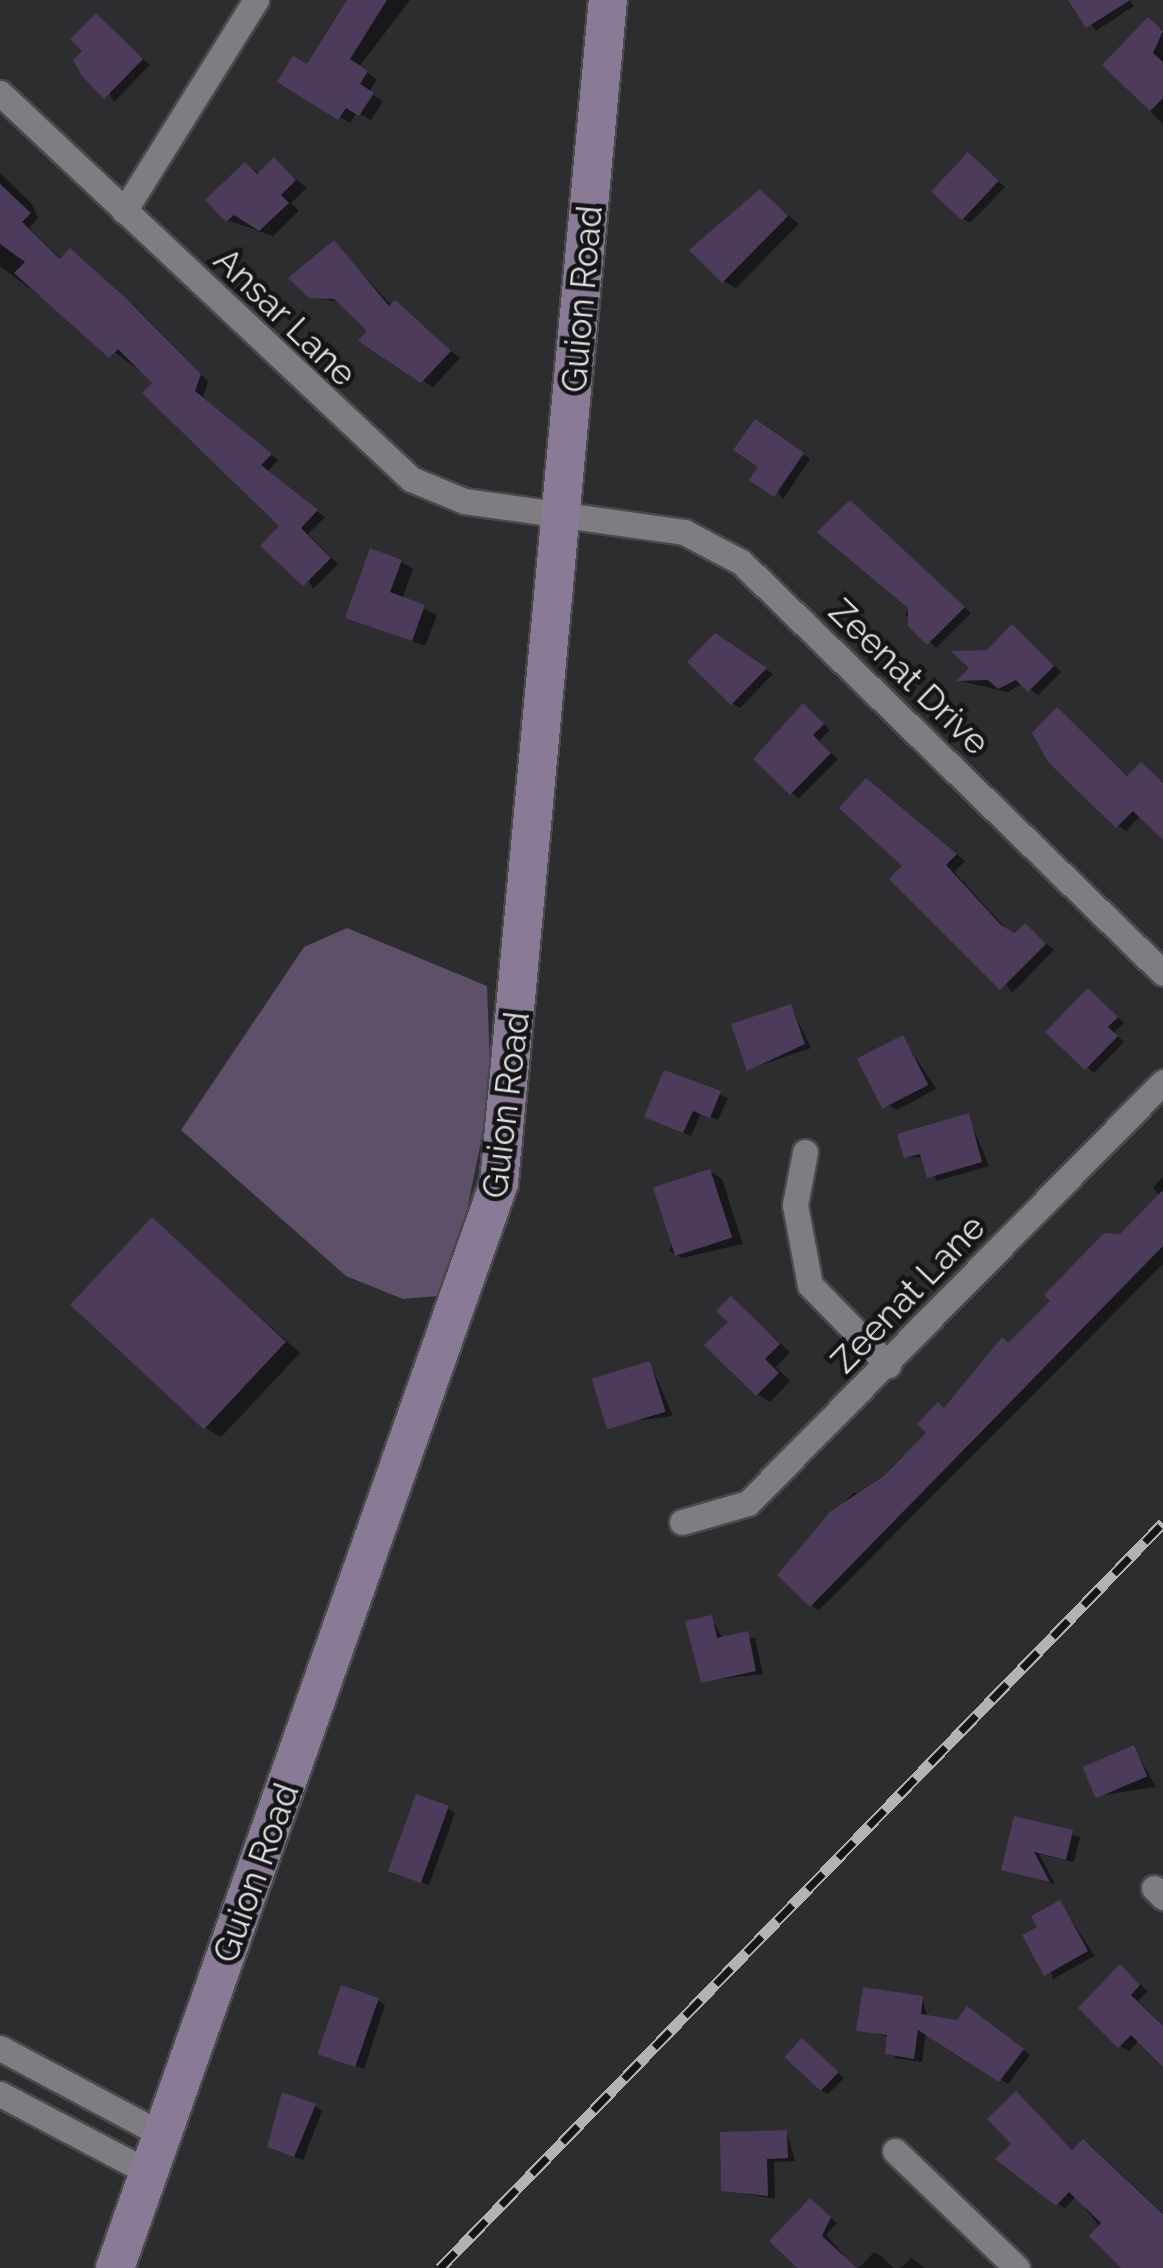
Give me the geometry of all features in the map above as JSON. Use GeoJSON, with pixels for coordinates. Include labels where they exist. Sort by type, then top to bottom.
{"type":"FeatureCollection","features":[{"type":"Feature","properties":{"kind":"street"},"geometry":{"type":"LineString","coordinates":[[124,211],[256,0]]}},
{"type":"Feature","properties":{"kind":"street","name":"Guion Road"},"geometry":{"type":"LineString","coordinates":[[115,2268],[490,1222],[512,1091],[608,0]]}},
{"type":"Feature","properties":{"kind":"street","name":"Ansar Lane"},"geometry":{"type":"LineString","coordinates":[[0,93],[411,479],[464,501],[564,511]]}},
{"type":"Feature","properties":{"kind":"street","name":"Zeenat Drive"},"geometry":{"type":"LineString","coordinates":[[564,511],[684,532],[740,562],[1163,973]]}},
{"type":"Feature","properties":{"kind":"street","name":"Zeenat Lane"},"geometry":{"type":"LineString","coordinates":[[682,1522],[748,1504],[1163,1082]]}},
{"type":"Feature","properties":{"kind":"street"},"geometry":{"type":"LineString","coordinates":[[804,1152],[795,1205],[810,1285],[888,1365]]}},
{"type":"Feature","properties":{"kind":"street"},"geometry":{"type":"LineString","coordinates":[[0,2048],[160,2134]]}},
{"type":"Feature","properties":{"kind":"street"},"geometry":{"type":"LineString","coordinates":[[0,2094],[148,2172]]}},
{"type":"Feature","properties":{"kind":"street"},"geometry":{"type":"LineString","coordinates":[[896,2151],[1017,2268]]}},
{"type":"Feature","properties":{"kind":"shaded area"},"geometry":{"type":"Polygon","coordinates":[[[347,928],[487,986],[491,1093],[458,1254],[437,1296],[403,1299],[346,1276],[181,1130],[304,947],[347,928]]]}},
{"type":"Feature","properties":{"kind":"building"},"geometry":{"type":"Polygon","coordinates":[[[347,0],[387,0],[350,59],[368,71],[360,84],[374,93],[359,116],[346,108],[338,120],[277,82],[293,56],[307,64],[347,0]]]}},
{"type":"Feature","properties":{"kind":"building"},"geometry":{"type":"Polygon","coordinates":[[[1068,0],[1130,0],[1086,28],[1068,0]]]}},
{"type":"Feature","properties":{"kind":"building"},"geometry":{"type":"Polygon","coordinates":[[[96,13],[143,59],[104,99],[82,76],[73,60],[82,51],[70,39],[96,13]]]}},
{"type":"Feature","properties":{"kind":"building"},"geometry":{"type":"Polygon","coordinates":[[[1148,17],[1163,31],[1153,53],[1163,62],[1163,98],[1150,111],[1102,65],[1148,17]]]}},
{"type":"Feature","properties":{"kind":"building"},"geometry":{"type":"Polygon","coordinates":[[[968,152],[999,181],[962,220],[931,191],[968,152]]]}},
{"type":"Feature","properties":{"kind":"building"},"geometry":{"type":"Polygon","coordinates":[[[274,157],[296,180],[281,195],[289,203],[259,231],[234,215],[226,222],[205,200],[245,162],[257,174],[274,157]]]}},
{"type":"Feature","properties":{"kind":"building"},"geometry":{"type":"Polygon","coordinates":[[[0,184],[31,213],[22,222],[60,259],[70,248],[201,374],[195,391],[272,454],[261,465],[318,510],[301,528],[331,558],[303,586],[260,546],[279,526],[142,393],[152,383],[118,349],[109,358],[14,273],[25,262],[0,244],[0,184]]]}},
{"type":"Feature","properties":{"kind":"building"},"geometry":{"type":"Polygon","coordinates":[[[760,189],[788,216],[722,283],[689,250],[760,189]]]}},
{"type":"Feature","properties":{"kind":"building"},"geometry":{"type":"Polygon","coordinates":[[[334,240],[389,306],[395,300],[451,351],[421,383],[358,341],[367,331],[334,299],[309,298],[288,278],[334,240]]]}},
{"type":"Feature","properties":{"kind":"building"},"geometry":{"type":"Polygon","coordinates":[[[755,419],[804,453],[774,497],[749,480],[758,467],[733,450],[755,419]]]}},
{"type":"Feature","properties":{"kind":"building"},"geometry":{"type":"Polygon","coordinates":[[[850,500],[965,607],[927,645],[908,626],[908,608],[817,532],[850,500]]]}},
{"type":"Feature","properties":{"kind":"building"},"geometry":{"type":"Polygon","coordinates":[[[370,548],[402,560],[390,592],[425,605],[412,641],[345,618],[370,548]]]}},
{"type":"Feature","properties":{"kind":"building"},"geometry":{"type":"Polygon","coordinates":[[[1012,624],[1054,666],[1028,692],[1016,680],[998,689],[988,680],[956,681],[969,668],[951,651],[987,650],[1012,624]]]}},
{"type":"Feature","properties":{"kind":"building"},"geometry":{"type":"Polygon","coordinates":[[[715,633],[767,668],[731,705],[687,662],[715,633]]]}},
{"type":"Feature","properties":{"kind":"building"},"geometry":{"type":"Polygon","coordinates":[[[803,703],[824,724],[813,735],[831,753],[790,795],[753,759],[803,703]]]}},
{"type":"Feature","properties":{"kind":"building"},"geometry":{"type":"Polygon","coordinates":[[[1057,707],[1127,776],[1141,762],[1163,783],[1163,840],[1133,811],[1116,828],[1048,762],[1032,733],[1057,707]]]}},
{"type":"Feature","properties":{"kind":"building"},"geometry":{"type":"Polygon","coordinates":[[[866,778],[957,854],[946,865],[1001,925],[1014,933],[1025,923],[1046,944],[1000,990],[889,879],[902,866],[839,808],[866,778]]]}},
{"type":"Feature","properties":{"kind":"building"},"geometry":{"type":"Polygon","coordinates":[[[1088,988],[1118,1017],[1108,1027],[1118,1036],[1085,1070],[1045,1032],[1088,988]]]}},
{"type":"Feature","properties":{"kind":"building"},"geometry":{"type":"Polygon","coordinates":[[[791,1004],[805,1044],[747,1071],[731,1024],[791,1004]]]}},
{"type":"Feature","properties":{"kind":"building"},"geometry":{"type":"Polygon","coordinates":[[[903,1035],[928,1085],[882,1109],[857,1059],[903,1035]]]}},
{"type":"Feature","properties":{"kind":"building"},"geometry":{"type":"Polygon","coordinates":[[[664,1070],[721,1091],[710,1118],[693,1111],[683,1133],[644,1117],[664,1070]]]}},
{"type":"Feature","properties":{"kind":"building"},"geometry":{"type":"Polygon","coordinates":[[[969,1113],[982,1162],[927,1178],[920,1154],[904,1158],[897,1134],[969,1113]]]}},
{"type":"Feature","properties":{"kind":"building"},"geometry":{"type":"Polygon","coordinates":[[[710,1169],[732,1237],[675,1256],[653,1188],[710,1169]]]}},
{"type":"Feature","properties":{"kind":"building"},"geometry":{"type":"Polygon","coordinates":[[[1163,1190],[1163,1246],[810,1607],[777,1575],[831,1511],[884,1476],[926,1433],[917,1424],[938,1402],[944,1408],[1002,1337],[1008,1343],[1050,1301],[1044,1295],[1104,1233],[1120,1234],[1163,1190]]]}},
{"type":"Feature","properties":{"kind":"building"},"geometry":{"type":"Polygon","coordinates":[[[152,1217],[286,1342],[204,1430],[70,1305],[152,1217]]]}},
{"type":"Feature","properties":{"kind":"building"},"geometry":{"type":"Polygon","coordinates":[[[731,1296],[780,1344],[765,1359],[779,1373],[756,1396],[704,1345],[728,1322],[716,1311],[731,1296]]]}},
{"type":"Feature","properties":{"kind":"building"},"geometry":{"type":"Polygon","coordinates":[[[650,1361],[665,1412],[607,1430],[592,1379],[650,1361]]]}},
{"type":"Feature","properties":{"kind":"building"},"geometry":{"type":"Polygon","coordinates":[[[712,1615],[717,1638],[748,1631],[756,1671],[701,1683],[685,1621],[712,1615]]]}},
{"type":"Feature","properties":{"kind":"building"},"geometry":{"type":"Polygon","coordinates":[[[1134,1745],[1147,1776],[1096,1798],[1082,1767],[1134,1745]]]}},
{"type":"Feature","properties":{"kind":"building"},"geometry":{"type":"Polygon","coordinates":[[[416,1794],[449,1806],[421,1883],[388,1871],[416,1794]]]}},
{"type":"Feature","properties":{"kind":"building"},"geometry":{"type":"Polygon","coordinates":[[[1014,1816],[1073,1830],[1066,1860],[1034,1852],[1050,1882],[1001,1870],[1014,1816]]]}},
{"type":"Feature","properties":{"kind":"building"},"geometry":{"type":"Polygon","coordinates":[[[1060,1900],[1088,1951],[1044,1976],[1022,1935],[1037,1927],[1031,1916],[1060,1900]]]}},
{"type":"Feature","properties":{"kind":"building"},"geometry":{"type":"Polygon","coordinates":[[[1120,1964],[1140,1985],[1131,1995],[1163,2026],[1163,2067],[1131,2035],[1118,2048],[1078,2008],[1120,1964]]]}},
{"type":"Feature","properties":{"kind":"building"},"geometry":{"type":"Polygon","coordinates":[[[341,1985],[379,1998],[355,2067],[317,2054],[341,1985]]]}},
{"type":"Feature","properties":{"kind":"building"},"geometry":{"type":"Polygon","coordinates":[[[863,1987],[923,1996],[921,2014],[957,2020],[967,2006],[1024,2049],[999,2082],[918,2030],[914,2059],[885,2054],[887,2035],[856,2031],[863,1987]]]}},
{"type":"Feature","properties":{"kind":"building"},"geometry":{"type":"Polygon","coordinates":[[[802,2038],[839,2072],[821,2091],[784,2057],[802,2038]]]}},
{"type":"Feature","properties":{"kind":"building"},"geometry":{"type":"Polygon","coordinates":[[[1016,2091],[1072,2150],[1083,2139],[1163,2214],[1163,2268],[1121,2268],[1089,2236],[1101,2223],[1069,2192],[1056,2206],[995,2159],[1011,2144],[987,2119],[1016,2091]]]}},
{"type":"Feature","properties":{"kind":"building"},"geometry":{"type":"Polygon","coordinates":[[[282,2092],[316,2104],[294,2157],[267,2147],[282,2092]]]}},
{"type":"Feature","properties":{"kind":"building"},"geometry":{"type":"Polygon","coordinates":[[[787,2130],[788,2158],[767,2159],[768,2196],[721,2191],[720,2132],[787,2130]]]}},
{"type":"Feature","properties":{"kind":"building"},"geometry":{"type":"Polygon","coordinates":[[[810,2198],[831,2217],[822,2236],[857,2268],[797,2268],[769,2241],[810,2198]]]}},
{"type":"Feature","properties":{"kind":"railway"},"geometry":{"type":"LineString","coordinates":[[440,2268],[1163,1523]]}}]}
